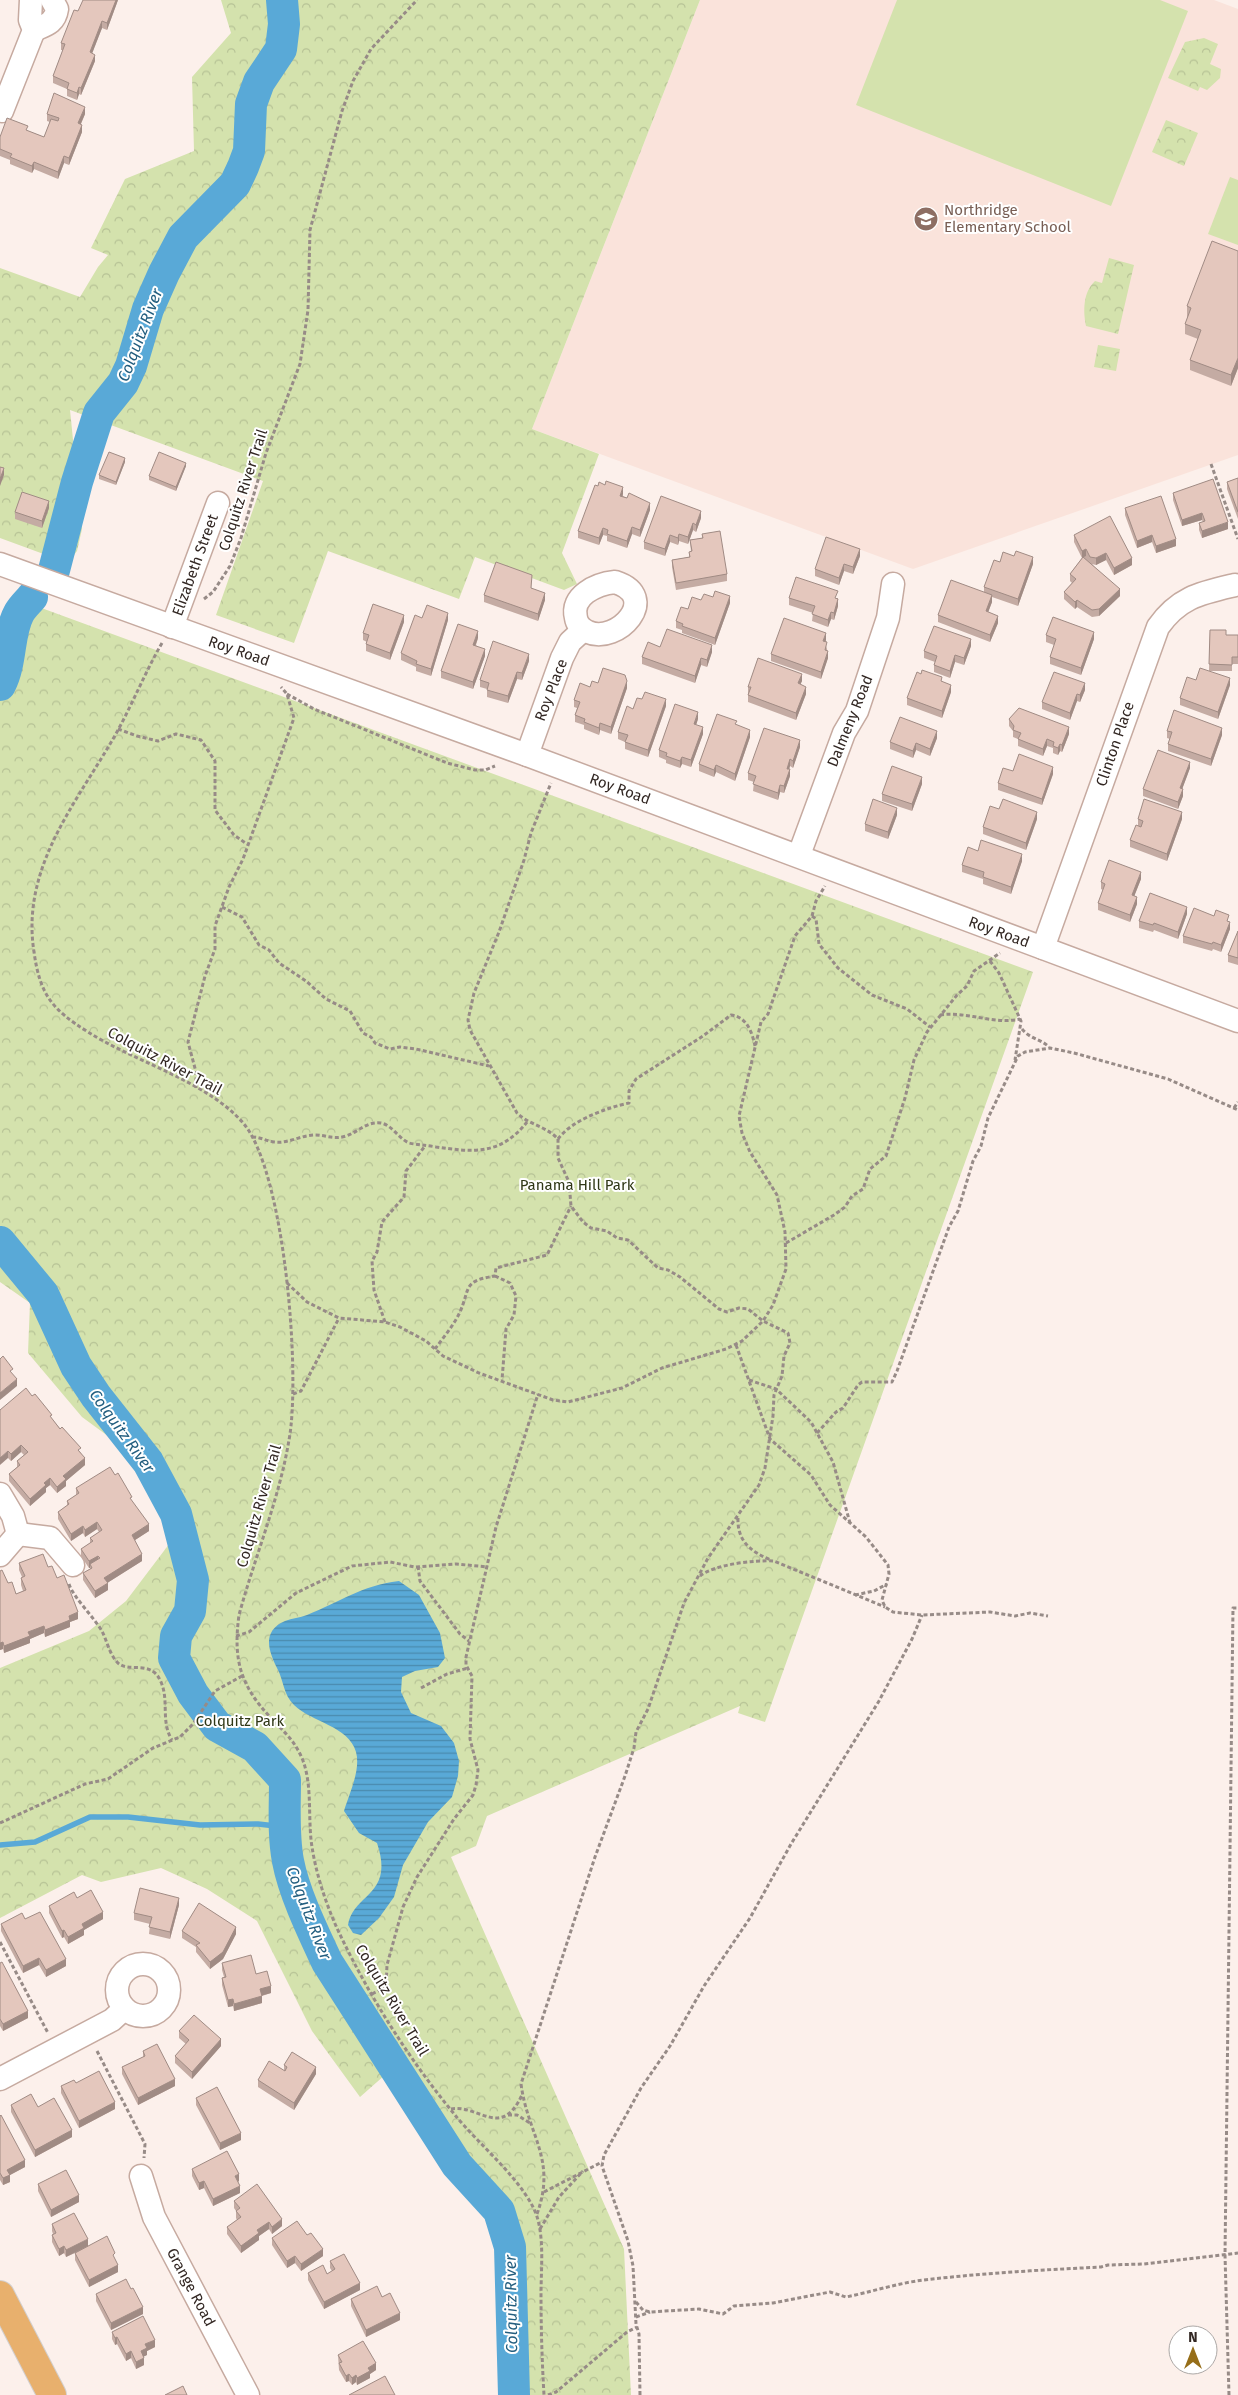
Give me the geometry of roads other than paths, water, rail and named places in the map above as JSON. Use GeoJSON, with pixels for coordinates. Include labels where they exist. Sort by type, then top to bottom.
{"type":"FeatureCollection","features":[{"type":"Feature","properties":{"kind":"main road"},"geometry":{"type":"LineString","coordinates":[[0,2295],[52,2395]]}},
{"type":"Feature","properties":{"kind":"street"},"geometry":{"type":"LineString","coordinates":[[0,110],[2,111],[34,30],[30,20],[31,0]]}},
{"type":"Feature","properties":{"kind":"street"},"geometry":{"type":"LineString","coordinates":[[34,30],[50,24],[54,19],[57,9],[52,0]]}},
{"type":"Feature","properties":{"kind":"street","name":"Elizabeth Street"},"geometry":{"type":"LineString","coordinates":[[172,628],[218,503]]}},
{"type":"Feature","properties":{"kind":"street","name":"Roy Road"},"geometry":{"type":"LineString","coordinates":[[0,564],[526,755],[559,777],[799,855],[834,870],[1238,1021]]}},
{"type":"Feature","properties":{"kind":"street","name":"Clinton Place"},"geometry":{"type":"LineString","coordinates":[[1043,948],[1158,627],[1167,614],[1182,601],[1201,593],[1237,583]]}},
{"type":"Feature","properties":{"kind":"street","name":"Dalmeny Road"},"geometry":{"type":"LineString","coordinates":[[799,855],[844,733],[858,711],[888,618],[893,584]]}},
{"type":"Feature","properties":{"kind":"street","name":"Roy Place"},"geometry":{"type":"LineString","coordinates":[[526,755],[562,658],[570,642],[583,630]]}},
{"type":"Feature","properties":{"kind":"street"},"geometry":{"type":"LineString","coordinates":[[0,1494],[13,1516],[18,1534]]}},
{"type":"Feature","properties":{"kind":"street"},"geometry":{"type":"LineString","coordinates":[[0,1555],[18,1534]]}},
{"type":"Feature","properties":{"kind":"street"},"geometry":{"type":"LineString","coordinates":[[18,1534],[50,1538],[73,1565]]}},
{"type":"Feature","properties":{"kind":"street"},"geometry":{"type":"LineString","coordinates":[[0,2079],[112,2020],[124,2009]]}},
{"type":"Feature","properties":{"kind":"street","name":"Grange Road"},"geometry":{"type":"LineString","coordinates":[[141,2176],[154,2217],[248,2395]]}},
{"type":"Feature","properties":{"kind":"water"},"geometry":{"type":"Polygon","coordinates":[[[399,1581],[419,1595],[440,1633],[445,1658],[438,1667],[415,1671],[402,1677],[401,1692],[411,1713],[441,1726],[454,1743],[459,1761],[458,1776],[452,1797],[428,1822],[403,1865],[394,1897],[379,1918],[361,1935],[353,1933],[348,1925],[351,1914],[377,1884],[381,1874],[381,1860],[377,1843],[359,1833],[344,1811],[356,1774],[356,1752],[346,1736],[301,1711],[290,1701],[271,1654],[269,1641],[273,1630],[285,1621],[307,1615],[373,1586],[399,1581]]]}},
{"type":"Feature","properties":{"kind":"waterway","name":"Colquitz River"},"geometry":{"type":"LineString","coordinates":[[53,574],[77,482],[99,413],[123,383],[131,366],[148,309],[164,273],[183,237],[235,184],[243,167],[249,151],[251,104],[259,82],[281,49],[284,24],[282,0]]}},
{"type":"Feature","properties":{"kind":"waterway","name":"Colquitz River"},"geometry":{"type":"LineString","coordinates":[[0,685],[4,676],[13,629],[20,611],[32,597]]}},
{"type":"Feature","properties":{"kind":"waterway","name":"Colquitz River"},"geometry":{"type":"LineString","coordinates":[[0,1242],[43,1294],[76,1366],[96,1396],[148,1462],[176,1514],[193,1580],[190,1611],[176,1636],[174,1658],[193,1694],[217,1726],[255,1747],[285,1780],[285,1841],[288,1861],[304,1912],[327,1962],[457,2165],[499,2211],[510,2247],[514,2395]]}},
{"type":"Feature","properties":{"kind":"waterway"},"geometry":{"type":"LineString","coordinates":[[0,1845],[35,1842],[90,1817],[128,1817],[200,1825],[258,1824],[285,1827]]}},
{"type":"Feature","properties":{"kind":"place","name":"Northridge Elementary School"},"geometry":{"type":"Point","coordinates":[926,219]}},
{"type":"Feature","properties":{"kind":"park label","name":"Panama Hill Park"},"geometry":{"type":"Point","coordinates":[577,1185]}},
{"type":"Feature","properties":{"kind":"park label","name":"Colquitz Park"},"geometry":{"type":"Point","coordinates":[240,1721]}}]}
